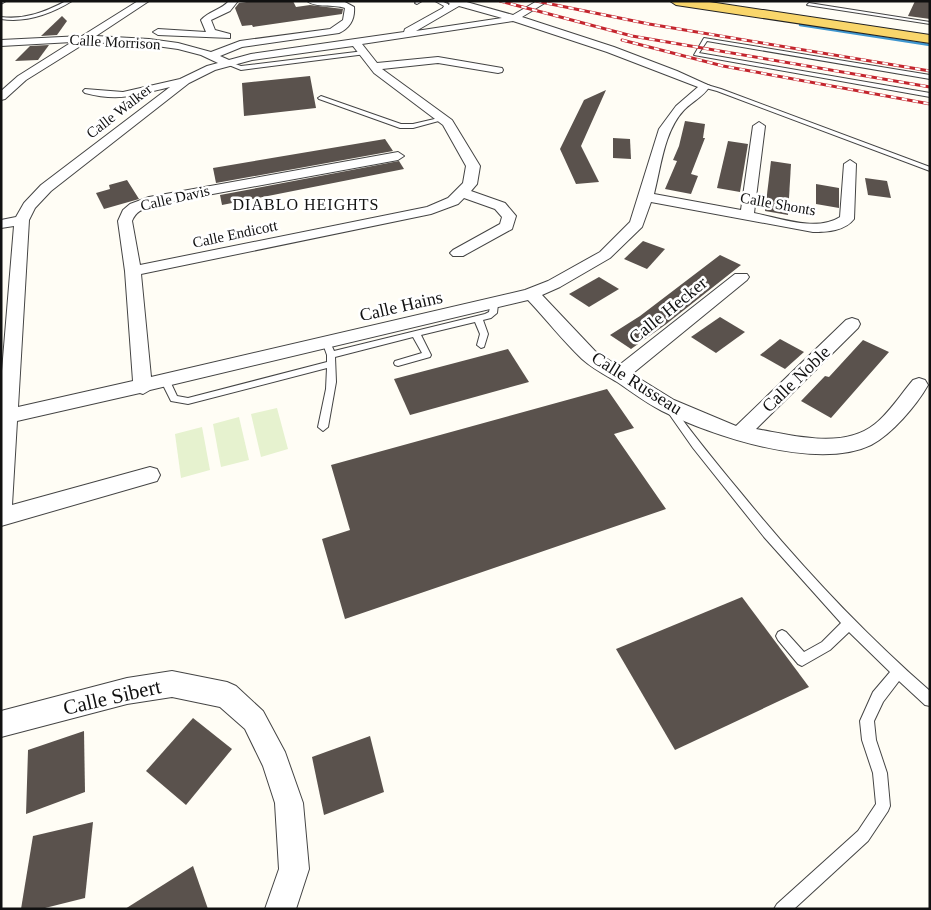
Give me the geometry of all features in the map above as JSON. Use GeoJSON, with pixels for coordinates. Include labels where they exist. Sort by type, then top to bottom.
{"type":"FeatureCollection","features":[{"type":"Feature","properties":{"kind":"main road"},"geometry":{"type":"LineString","coordinates":[[660,1],[930,39]]}},
{"type":"Feature","properties":{"kind":"main road"},"geometry":{"type":"LineString","coordinates":[[676,1],[888,33]]}},
{"type":"Feature","properties":{"kind":"main road"},"geometry":{"type":"LineString","coordinates":[[707,1],[930,33]]}},
{"type":"Feature","properties":{"kind":"main road"},"geometry":{"type":"LineString","coordinates":[[736,1],[809,5],[930,33]]}},
{"type":"Feature","properties":{"kind":"street"},"geometry":{"type":"LineString","coordinates":[[1,97],[22,78],[145,1]]}},
{"type":"Feature","properties":{"kind":"street"},"geometry":{"type":"LineString","coordinates":[[234,1],[223,12],[207,18],[211,32],[229,38],[236,46]]}},
{"type":"Feature","properties":{"kind":"street"},"geometry":{"type":"LineString","coordinates":[[213,55],[236,46],[340,30],[346,24],[350,14],[349,7],[337,2],[311,1]]}},
{"type":"Feature","properties":{"kind":"street","name":"Calle Walker"},"geometry":{"type":"LineString","coordinates":[[22,220],[30,206],[46,188],[185,81],[227,63],[251,57],[360,48],[399,36],[514,18],[544,1]]}},
{"type":"Feature","properties":{"kind":"street"},"geometry":{"type":"LineString","coordinates":[[399,36],[455,2],[514,18],[613,50],[704,86]]}},
{"type":"Feature","properties":{"kind":"street"},"geometry":{"type":"LineString","coordinates":[[104,26],[122,28]]}},
{"type":"Feature","properties":{"kind":"street"},"geometry":{"type":"LineString","coordinates":[[150,31],[196,36],[217,34]]}},
{"type":"Feature","properties":{"kind":"street","name":"Calle Morrison"},"geometry":{"type":"LineString","coordinates":[[1,43],[85,38],[165,44],[213,55],[227,63]]}},
{"type":"Feature","properties":{"kind":"street"},"geometry":{"type":"LineString","coordinates":[[360,48],[378,71],[448,123],[473,166],[470,184],[462,192],[500,206],[509,216],[507,226],[458,253]]}},
{"type":"Feature","properties":{"kind":"street"},"geometry":{"type":"LineString","coordinates":[[375,66],[438,60],[498,70]]}},
{"type":"Feature","properties":{"kind":"street"},"geometry":{"type":"LineString","coordinates":[[89,91],[123,96],[185,81]]}},
{"type":"Feature","properties":{"kind":"street","name":"Calle Hains"},"geometry":{"type":"LineString","coordinates":[[5,418],[166,381],[330,354],[531,294],[582,269],[616,245],[636,224],[646,197],[665,129],[680,108],[700,92],[704,86]]}},
{"type":"Feature","properties":{"kind":"street"},"geometry":{"type":"LineString","coordinates":[[747,215],[759,126]]}},
{"type":"Feature","properties":{"kind":"street","name":"Calle Davis"},"geometry":{"type":"LineString","coordinates":[[143,387],[132,271],[125,221],[128,213],[135,207],[150,201],[398,156]]}},
{"type":"Feature","properties":{"kind":"street","name":"Calle Shonts"},"geometry":{"type":"LineString","coordinates":[[646,197],[813,228],[825,228],[838,225],[847,219],[850,164]]}},
{"type":"Feature","properties":{"kind":"street","name":"Calle Endicott"},"geometry":{"type":"LineString","coordinates":[[132,271],[431,210],[454,201],[462,192]]}},
{"type":"Feature","properties":{"kind":"street"},"geometry":{"type":"LineString","coordinates":[[1,224],[22,220],[18,295],[5,418],[1,516],[150,474]]}},
{"type":"Feature","properties":{"kind":"street","name":"Calle Hecker"},"geometry":{"type":"LineString","coordinates":[[619,375],[741,277]]}},
{"type":"Feature","properties":{"kind":"street","name":"Calle Russeau"},"geometry":{"type":"LineString","coordinates":[[531,294],[589,355],[667,405],[717,427],[739,434],[798,444],[826,446],[863,440],[882,429],[919,386]]}},
{"type":"Feature","properties":{"kind":"street"},"geometry":{"type":"LineString","coordinates":[[1,298],[18,295]]}},
{"type":"Feature","properties":{"kind":"street","name":"Calle Noble"},"geometry":{"type":"LineString","coordinates":[[739,434],[852,324]]}},
{"type":"Feature","properties":{"kind":"street","name":"Calle Sibert"},"geometry":{"type":"LineString","coordinates":[[1,724],[128,690],[172,684],[228,695],[254,720],[275,762],[289,803],[294,869],[280,909]]}},
{"type":"Feature","properties":{"kind":"lane"},"geometry":{"type":"LineString","coordinates":[[1,18],[30,18],[48,12],[70,1]]}},
{"type":"Feature","properties":{"kind":"lane"},"geometry":{"type":"LineString","coordinates":[[438,1],[446,5],[443,11]]}},
{"type":"Feature","properties":{"kind":"lane"},"geometry":{"type":"LineString","coordinates":[[809,5],[930,23]]}},
{"type":"Feature","properties":{"kind":"lane"},"geometry":{"type":"LineString","coordinates":[[930,77],[706,39],[696,54],[930,95]]}},
{"type":"Feature","properties":{"kind":"lane"},"geometry":{"type":"LineString","coordinates":[[704,86],[930,168]]}},
{"type":"Feature","properties":{"kind":"lane"},"geometry":{"type":"LineString","coordinates":[[321,98],[400,126],[413,126],[443,118]]}},
{"type":"Feature","properties":{"kind":"lane"},"geometry":{"type":"LineString","coordinates":[[166,381],[174,399],[188,401],[330,354],[478,319],[493,313],[494,304]]}},
{"type":"Feature","properties":{"kind":"lane"},"geometry":{"type":"LineString","coordinates":[[478,319],[484,334],[481,345]]}},
{"type":"Feature","properties":{"kind":"lane"},"geometry":{"type":"LineString","coordinates":[[398,362],[427,355],[416,334]]}},
{"type":"Feature","properties":{"kind":"lane"},"geometry":{"type":"LineString","coordinates":[[323,427],[325,408],[332,393],[333,379],[330,354]]}},
{"type":"Feature","properties":{"kind":"lane"},"geometry":{"type":"LineString","coordinates":[[667,405],[687,435],[785,555],[848,624],[930,700]]}},
{"type":"Feature","properties":{"kind":"lane"},"geometry":{"type":"LineString","coordinates":[[782,636],[802,660],[826,646],[848,624]]}},
{"type":"Feature","properties":{"kind":"lane"},"geometry":{"type":"LineString","coordinates":[[782,909],[863,836],[883,806],[880,773],[869,740],[867,721],[878,697],[898,672]]}},
{"type":"Feature","properties":{"kind":"green space"},"geometry":{"type":"Polygon","coordinates":[[[277,408],[288,449],[261,457],[251,414],[277,408]]]}},
{"type":"Feature","properties":{"kind":"green space"},"geometry":{"type":"Polygon","coordinates":[[[239,417],[249,460],[221,467],[213,424],[239,417]]]}},
{"type":"Feature","properties":{"kind":"green space"},"geometry":{"type":"Polygon","coordinates":[[[202,427],[210,470],[181,478],[175,434],[202,427]]]}},
{"type":"Feature","properties":{"kind":"building"},"geometry":{"type":"Polygon","coordinates":[[[293,1],[296,7],[310,5],[343,9],[342,14],[253,27],[252,25],[242,26],[235,8],[239,3],[293,1]]]}},
{"type":"Feature","properties":{"kind":"building"},"geometry":{"type":"Polygon","coordinates":[[[915,1],[930,1],[930,19],[908,16],[915,1]]]}},
{"type":"Feature","properties":{"kind":"building"},"geometry":{"type":"Polygon","coordinates":[[[62,16],[67,21],[57,35],[41,36],[62,16]]]}},
{"type":"Feature","properties":{"kind":"building"},"geometry":{"type":"Polygon","coordinates":[[[49,45],[38,60],[15,61],[30,46],[49,45]]]}},
{"type":"Feature","properties":{"kind":"building"},"geometry":{"type":"Polygon","coordinates":[[[310,76],[316,108],[244,116],[242,83],[310,76]]]}},
{"type":"Feature","properties":{"kind":"building"},"geometry":{"type":"Polygon","coordinates":[[[606,90],[581,146],[599,182],[576,184],[560,149],[584,100],[606,90]]]}},
{"type":"Feature","properties":{"kind":"building"},"geometry":{"type":"Polygon","coordinates":[[[685,121],[705,124],[703,138],[705,138],[691,174],[698,176],[691,194],[665,189],[677,161],[673,160],[679,146],[685,121]]]}},
{"type":"Feature","properties":{"kind":"building"},"geometry":{"type":"Polygon","coordinates":[[[613,138],[630,139],[631,159],[613,158],[613,138]]]}},
{"type":"Feature","properties":{"kind":"building"},"geometry":{"type":"Polygon","coordinates":[[[385,139],[393,151],[216,183],[213,168],[385,139]]]}},
{"type":"Feature","properties":{"kind":"building"},"geometry":{"type":"Polygon","coordinates":[[[728,141],[748,144],[740,192],[717,188],[728,141]]]}},
{"type":"Feature","properties":{"kind":"building"},"geometry":{"type":"Polygon","coordinates":[[[399,161],[404,169],[222,205],[220,195],[399,161]]]}},
{"type":"Feature","properties":{"kind":"building"},"geometry":{"type":"Polygon","coordinates":[[[771,161],[791,164],[788,215],[765,211],[771,161]]]}},
{"type":"Feature","properties":{"kind":"building"},"geometry":{"type":"Polygon","coordinates":[[[865,178],[887,181],[891,198],[868,195],[865,178]]]}},
{"type":"Feature","properties":{"kind":"building"},"geometry":{"type":"Polygon","coordinates":[[[127,180],[139,199],[104,209],[96,193],[110,189],[109,185],[127,180]]]}},
{"type":"Feature","properties":{"kind":"building"},"geometry":{"type":"Polygon","coordinates":[[[816,184],[839,188],[839,208],[816,204],[816,184]]]}},
{"type":"Feature","properties":{"kind":"building"},"geometry":{"type":"Polygon","coordinates":[[[643,241],[665,249],[647,269],[624,259],[643,241]]]}},
{"type":"Feature","properties":{"kind":"building"},"geometry":{"type":"Polygon","coordinates":[[[720,255],[741,265],[665,325],[631,349],[610,335],[640,316],[720,255]]]}},
{"type":"Feature","properties":{"kind":"building"},"geometry":{"type":"Polygon","coordinates":[[[599,277],[619,289],[589,307],[569,294],[599,277]]]}},
{"type":"Feature","properties":{"kind":"building"},"geometry":{"type":"Polygon","coordinates":[[[720,317],[745,332],[716,353],[691,337],[720,317]]]}},
{"type":"Feature","properties":{"kind":"building"},"geometry":{"type":"Polygon","coordinates":[[[780,339],[804,352],[785,369],[760,355],[780,339]]]}},
{"type":"Feature","properties":{"kind":"building"},"geometry":{"type":"Polygon","coordinates":[[[863,340],[889,352],[831,418],[801,401],[825,376],[829,377],[863,340]]]}},
{"type":"Feature","properties":{"kind":"building"},"geometry":{"type":"Polygon","coordinates":[[[508,349],[529,382],[410,415],[394,379],[508,349]]]}},
{"type":"Feature","properties":{"kind":"building"},"geometry":{"type":"Polygon","coordinates":[[[607,389],[634,428],[614,434],[666,509],[345,619],[322,539],[350,530],[331,465],[607,389]]]}},
{"type":"Feature","properties":{"kind":"building"},"geometry":{"type":"Polygon","coordinates":[[[742,597],[809,687],[675,750],[616,649],[742,597]]]}},
{"type":"Feature","properties":{"kind":"building"},"geometry":{"type":"Polygon","coordinates":[[[193,718],[232,749],[186,805],[146,771],[193,718]]]}},
{"type":"Feature","properties":{"kind":"building"},"geometry":{"type":"Polygon","coordinates":[[[84,731],[85,792],[26,814],[28,750],[84,731]]]}},
{"type":"Feature","properties":{"kind":"building"},"geometry":{"type":"Polygon","coordinates":[[[370,736],[384,792],[324,815],[312,757],[370,736]]]}},
{"type":"Feature","properties":{"kind":"building"},"geometry":{"type":"Polygon","coordinates":[[[93,822],[85,898],[41,909],[21,909],[33,836],[93,822]]]}},
{"type":"Feature","properties":{"kind":"building"},"geometry":{"type":"Polygon","coordinates":[[[193,866],[208,909],[125,909],[193,866]]]}},
{"type":"Feature","properties":{"kind":"waterway"},"geometry":{"type":"LineString","coordinates":[[800,25],[930,45]]}},
{"type":"Feature","properties":{"kind":"railway"},"geometry":{"type":"LineString","coordinates":[[500,1],[632,36],[930,87]]}},
{"type":"Feature","properties":{"kind":"railway"},"geometry":{"type":"LineString","coordinates":[[536,1],[649,24],[930,71]]}},
{"type":"Feature","properties":{"kind":"railway"},"geometry":{"type":"LineString","coordinates":[[622,40],[723,66],[930,104]]}},
{"type":"Feature","properties":{"kind":"district","name":"DIABLO HEIGHTS"},"geometry":{"type":"Point","coordinates":[306,204]}}]}
